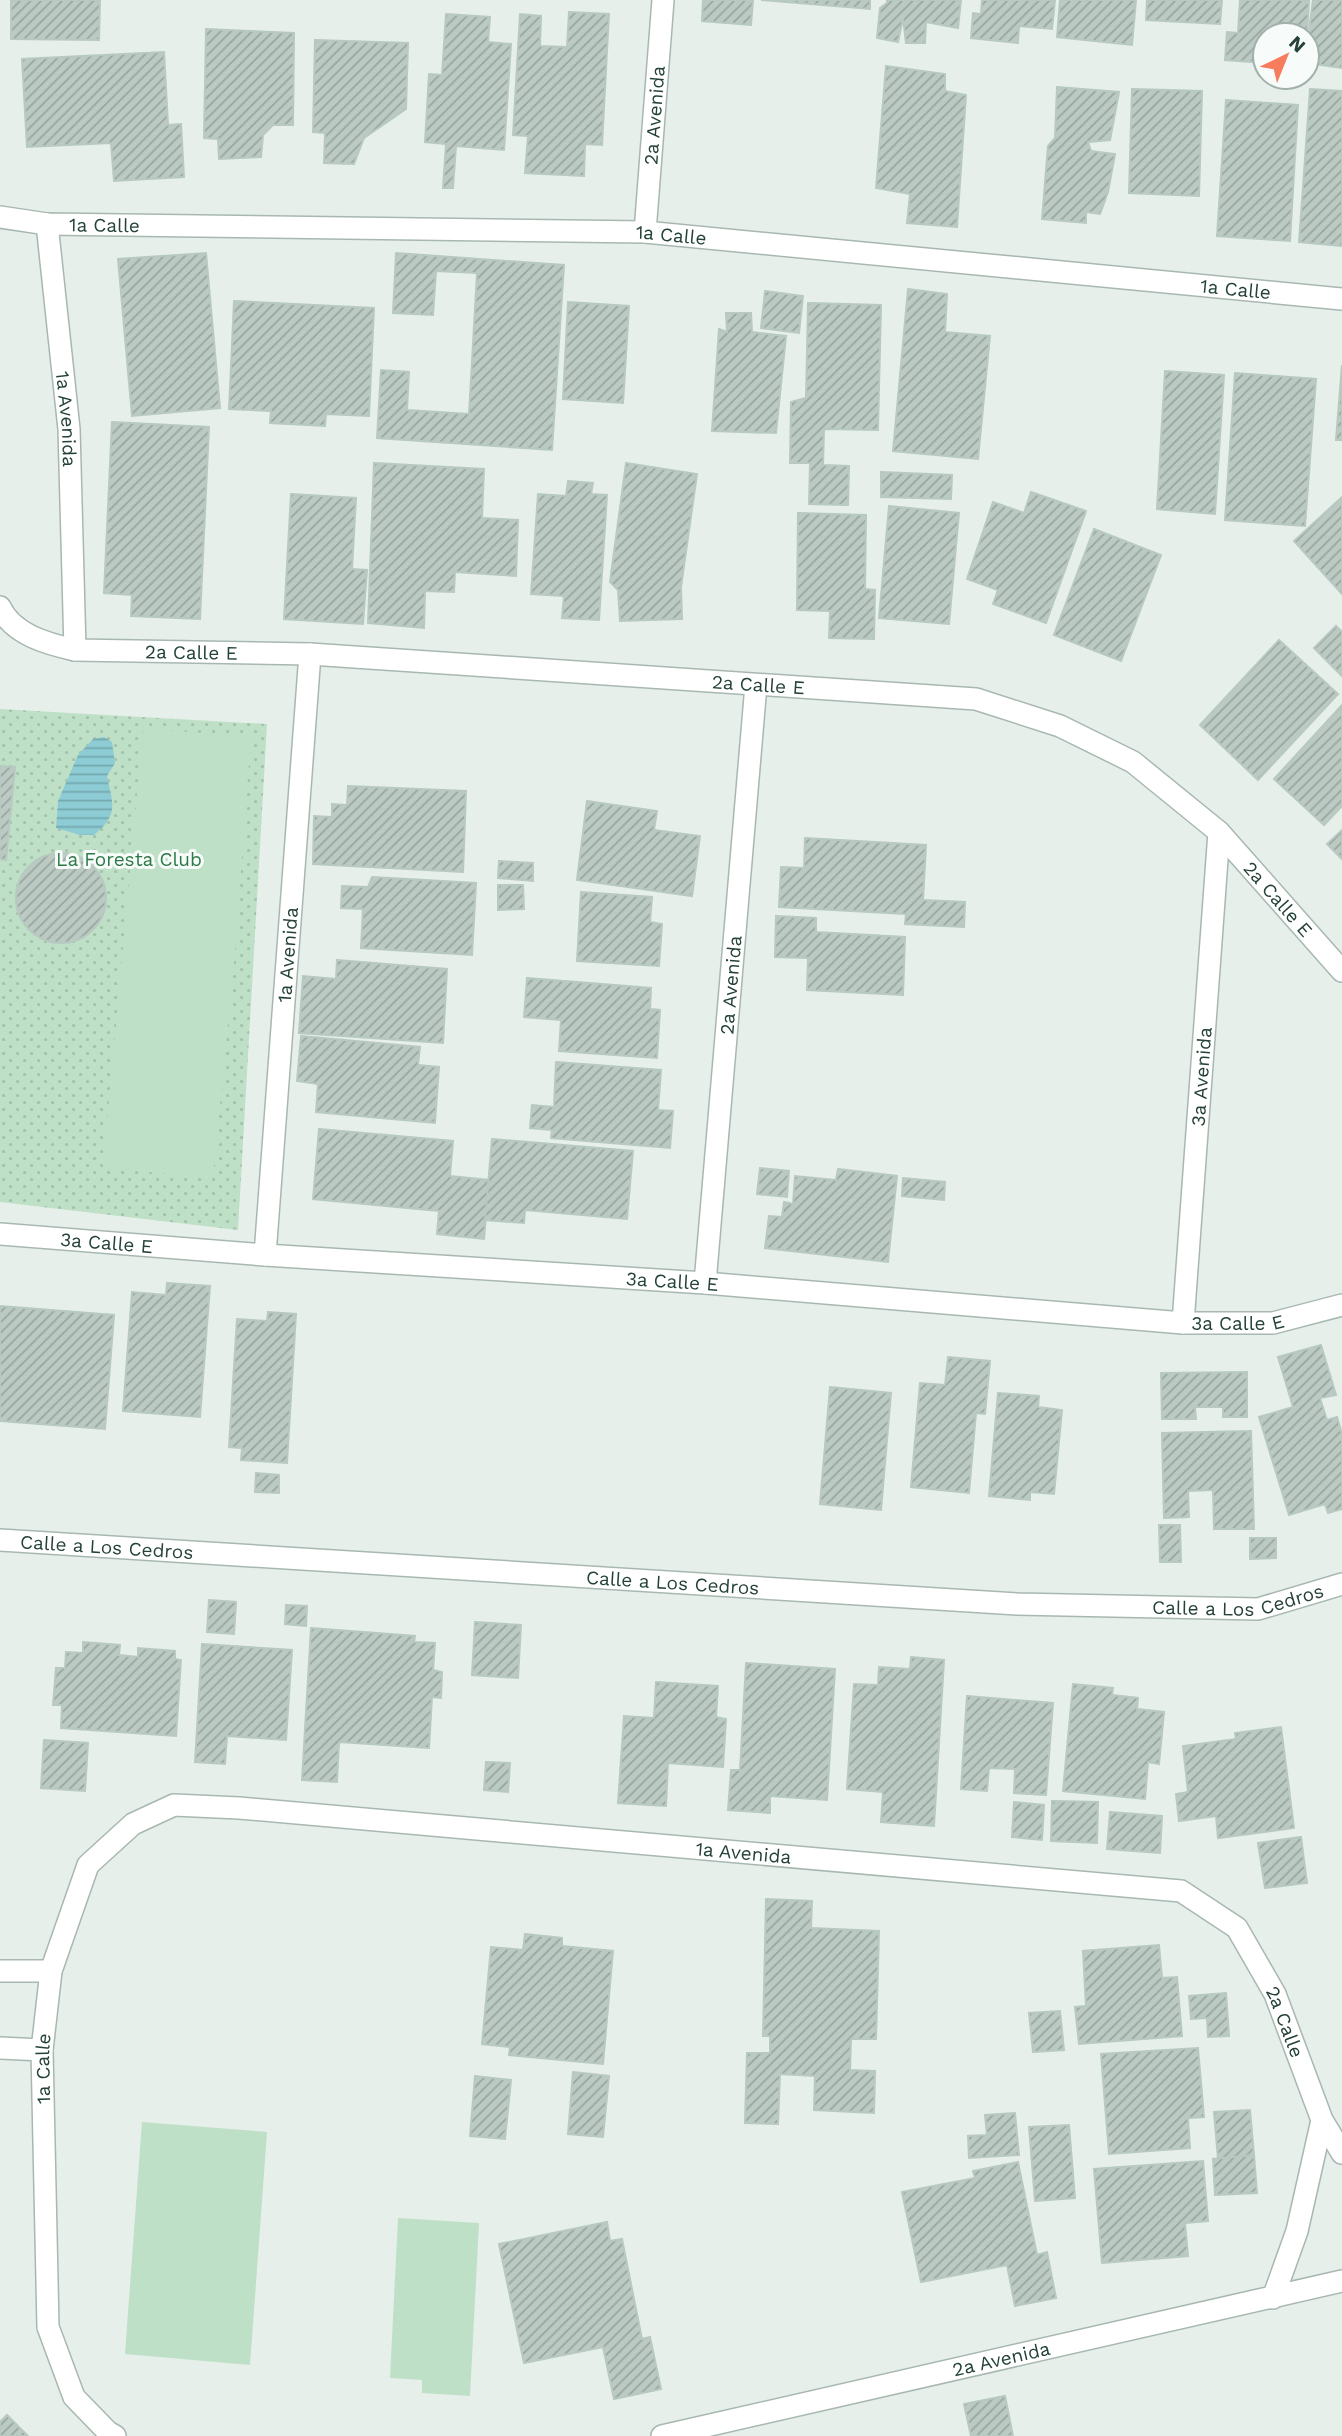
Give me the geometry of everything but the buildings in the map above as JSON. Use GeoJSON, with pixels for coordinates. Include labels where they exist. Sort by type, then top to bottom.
{"type":"FeatureCollection","features":[{"type":"Feature","properties":{"kind":"street","name":"2a Avenida"},"geometry":{"type":"LineString","coordinates":[[646,232],[663,0]]}},
{"type":"Feature","properties":{"kind":"street","name":"1a Calle"},"geometry":{"type":"LineString","coordinates":[[0,217],[47,225],[646,232],[1342,299]]}},
{"type":"Feature","properties":{"kind":"street","name":"1a Avenida"},"geometry":{"type":"LineString","coordinates":[[47,225],[69,429],[75,650]]}},
{"type":"Feature","properties":{"kind":"street"},"geometry":{"type":"LineString","coordinates":[[0,607],[3,614],[21,631],[49,644],[75,650]]}},
{"type":"Feature","properties":{"kind":"street","name":"2a Calle E"},"geometry":{"type":"LineString","coordinates":[[75,650],[310,654],[976,699],[1060,726],[1133,762],[1219,832],[1342,971]]}},
{"type":"Feature","properties":{"kind":"street","name":"1a Avenida"},"geometry":{"type":"LineString","coordinates":[[265,1255],[310,654]]}},
{"type":"Feature","properties":{"kind":"street","name":"2a Avenida"},"geometry":{"type":"LineString","coordinates":[[705,1283],[756,685]]}},
{"type":"Feature","properties":{"kind":"street","name":"3a Avenida"},"geometry":{"type":"LineString","coordinates":[[1183,1323],[1219,832]]}},
{"type":"Feature","properties":{"kind":"street","name":"3a Calle E"},"geometry":{"type":"LineString","coordinates":[[0,1234],[265,1255],[705,1283],[1183,1323],[1273,1323],[1342,1305]]}},
{"type":"Feature","properties":{"kind":"street","name":"Calle a Los Cedros"},"geometry":{"type":"LineString","coordinates":[[0,1540],[1017,1604],[1258,1609],[1342,1584]]}},
{"type":"Feature","properties":{"kind":"street","name":"1a Calle"},"geometry":{"type":"LineString","coordinates":[[111,2434],[75,2397],[48,2327],[42,2050],[51,1971],[88,1865],[134,1824],[174,1805],[239,1808]]}},
{"type":"Feature","properties":{"kind":"street","name":"1a Avenida"},"geometry":{"type":"LineString","coordinates":[[239,1808],[1181,1891],[1237,1928]]}},
{"type":"Feature","properties":{"kind":"street","name":"2a Calle"},"geometry":{"type":"LineString","coordinates":[[1237,1928],[1275,1994],[1322,2120],[1342,2153]]}},
{"type":"Feature","properties":{"kind":"street"},"geometry":{"type":"LineString","coordinates":[[0,1971],[51,1971]]}},
{"type":"Feature","properties":{"kind":"street"},"geometry":{"type":"LineString","coordinates":[[0,2048],[42,2050]]}},
{"type":"Feature","properties":{"kind":"street"},"geometry":{"type":"LineString","coordinates":[[1273,2298],[1297,2231],[1322,2120]]}},
{"type":"Feature","properties":{"kind":"street","name":"2a Avenida"},"geometry":{"type":"LineString","coordinates":[[662,2436],[1342,2281]]}},
{"type":"Feature","properties":{"kind":"green space","name":"La Foresta Club"},"geometry":{"type":"Polygon","coordinates":[[[0,709],[267,724],[238,1230],[0,1202],[0,709]]]}},
{"type":"Feature","properties":{"kind":"green space"},"geometry":{"type":"Polygon","coordinates":[[[143,728],[251,737],[235,952],[213,1178],[103,1168],[143,728]]]}},
{"type":"Feature","properties":{"kind":"green space"},"geometry":{"type":"Polygon","coordinates":[[[142,2122],[267,2132],[250,2365],[125,2354],[142,2122]]]}},
{"type":"Feature","properties":{"kind":"green space"},"geometry":{"type":"Polygon","coordinates":[[[398,2218],[479,2223],[470,2396],[422,2393],[422,2380],[390,2378],[398,2218]]]}},
{"type":"Feature","properties":{"kind":"water"},"geometry":{"type":"Polygon","coordinates":[[[104,737],[112,742],[115,763],[107,776],[112,802],[111,815],[94,835],[80,835],[56,828],[58,801],[78,755],[93,739],[104,737]]]}}]}
